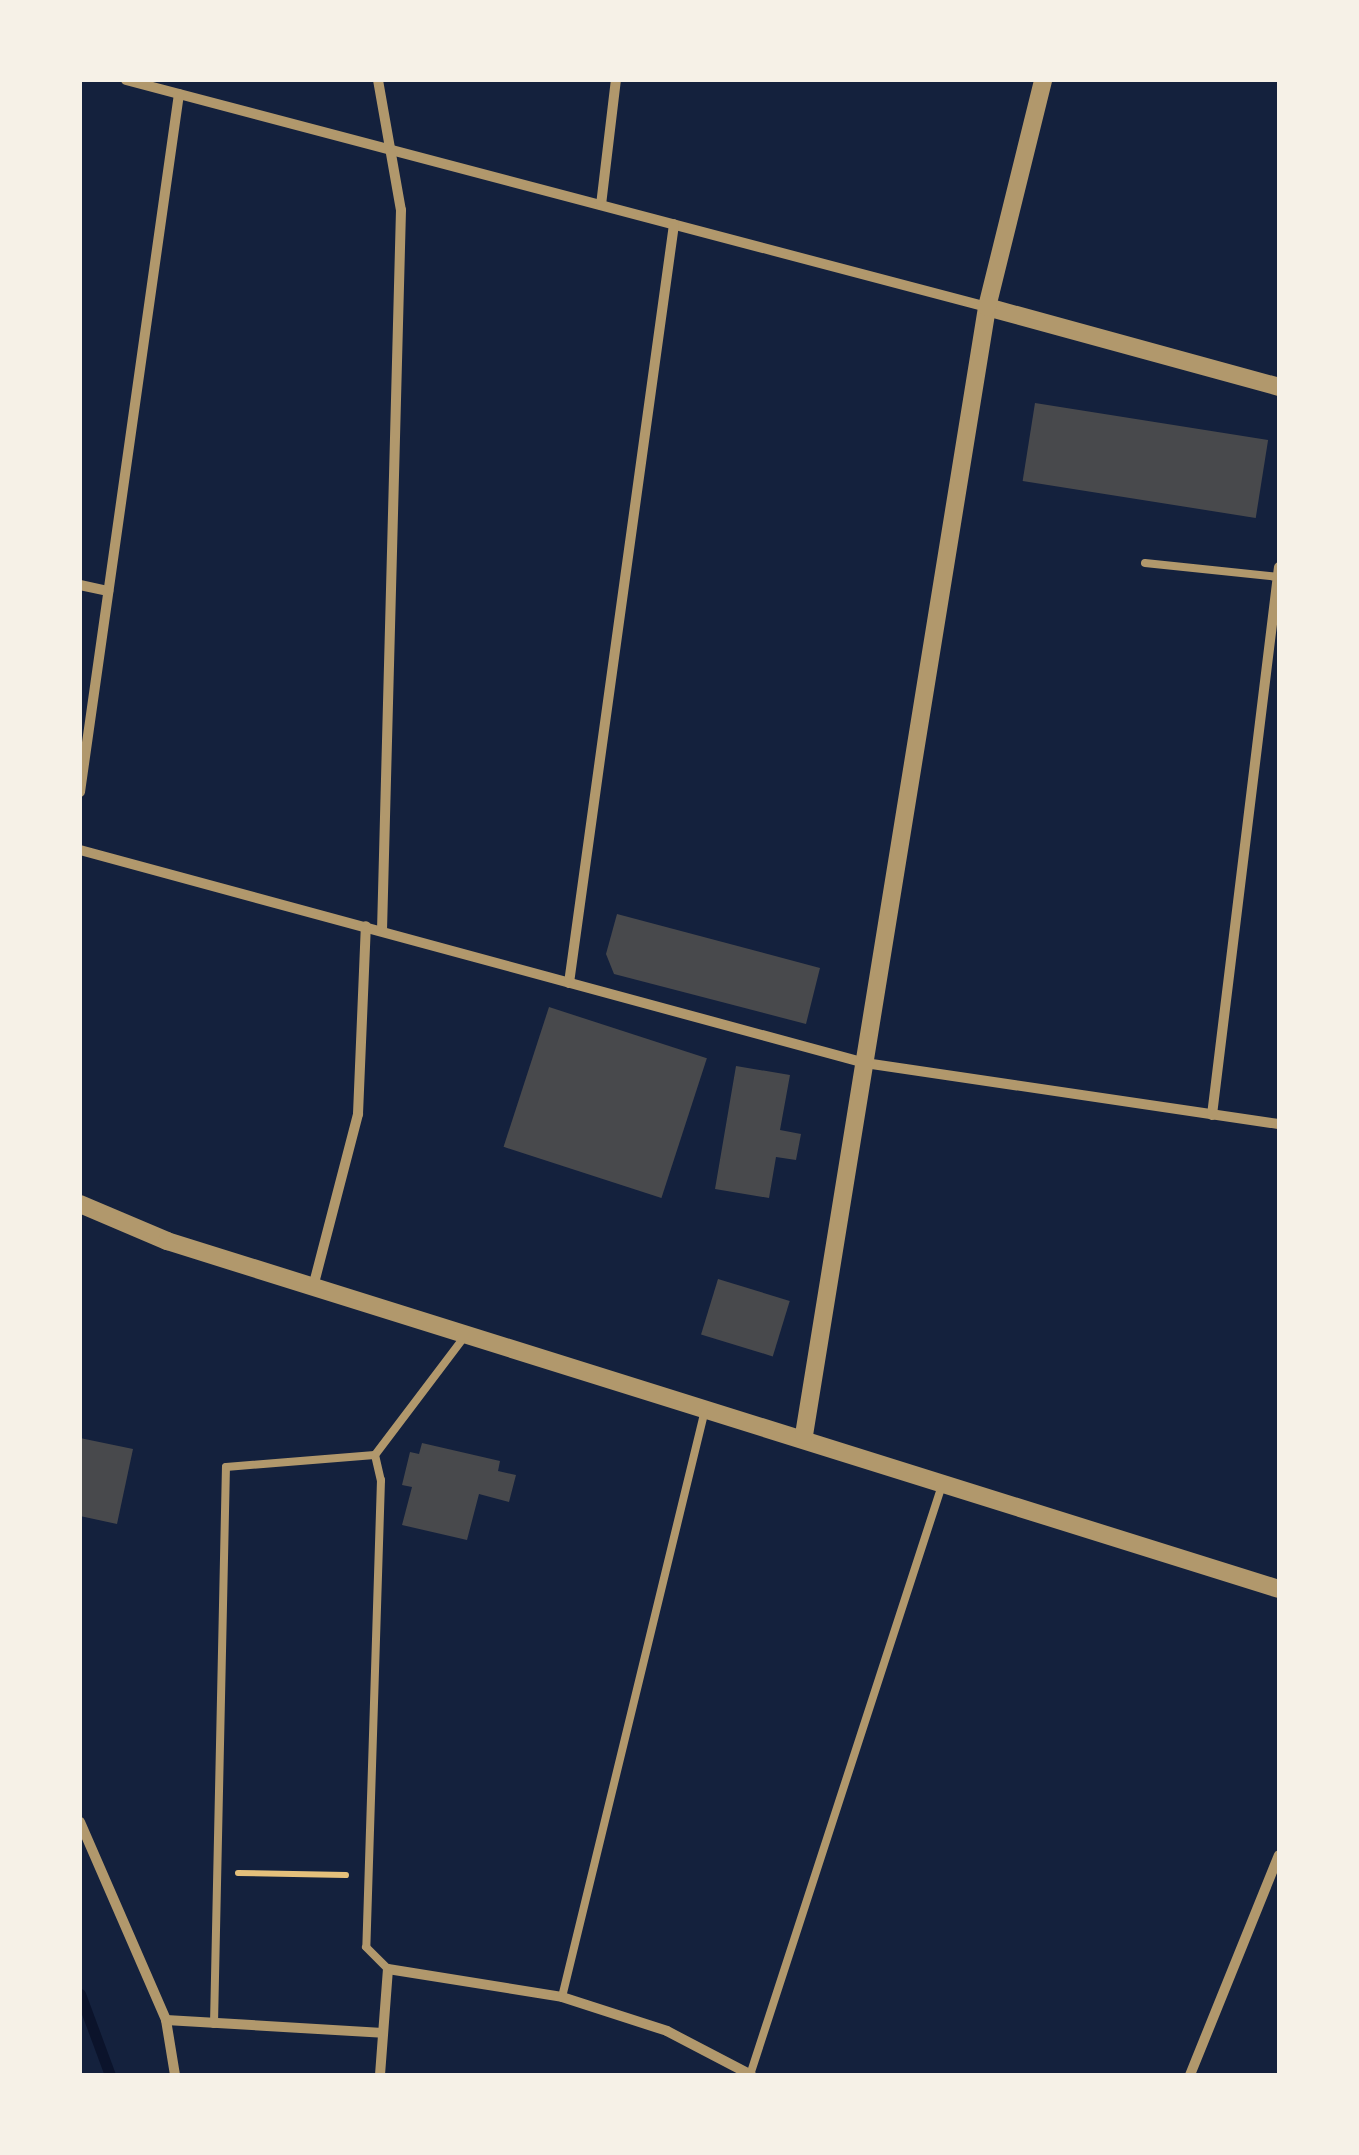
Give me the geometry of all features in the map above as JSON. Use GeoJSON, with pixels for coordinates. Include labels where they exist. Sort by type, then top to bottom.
{"type":"FeatureCollection","features":[{"type":"Feature","properties":{"kind":"street"},"geometry":{"type":"LineString","coordinates":[[126,80],[987,306],[1279,387]]}},
{"type":"Feature","properties":{"kind":"street"},"geometry":{"type":"LineString","coordinates":[[378,80],[400,210],[382,930]]}},
{"type":"Feature","properties":{"kind":"street"},"geometry":{"type":"LineString","coordinates":[[601,204],[616,80]]}},
{"type":"Feature","properties":{"kind":"street"},"geometry":{"type":"LineString","coordinates":[[804,1436],[987,306],[1043,80]]}},
{"type":"Feature","properties":{"kind":"street"},"geometry":{"type":"LineString","coordinates":[[80,792],[179,94]]}},
{"type":"Feature","properties":{"kind":"street"},"geometry":{"type":"LineString","coordinates":[[569,983],[674,224]]}},
{"type":"Feature","properties":{"kind":"street"},"geometry":{"type":"LineString","coordinates":[[1212,1115],[1279,566]]}},
{"type":"Feature","properties":{"kind":"street"},"geometry":{"type":"LineString","coordinates":[[80,585],[108,591]]}},
{"type":"Feature","properties":{"kind":"street"},"geometry":{"type":"LineString","coordinates":[[80,850],[865,1063],[1279,1124]]}},
{"type":"Feature","properties":{"kind":"street"},"geometry":{"type":"LineString","coordinates":[[313,1287],[358,1114],[366,926]]}},
{"type":"Feature","properties":{"kind":"street"},"geometry":{"type":"LineString","coordinates":[[80,1204],[167,1241],[944,1479],[1279,1589]]}},
{"type":"Feature","properties":{"kind":"street"},"geometry":{"type":"LineString","coordinates":[[80,1822],[166,2020],[174,2075]]}},
{"type":"Feature","properties":{"kind":"street"},"geometry":{"type":"LineString","coordinates":[[1190,2075],[1279,1854]]}},
{"type":"Feature","properties":{"kind":"street"},"geometry":{"type":"LineString","coordinates":[[380,2075],[388,1970],[562,1997],[667,2030],[751,2075]]}},
{"type":"Feature","properties":{"kind":"street"},"geometry":{"type":"LineString","coordinates":[[166,2020],[382,2033]]}},
{"type":"Feature","properties":{"kind":"lane"},"geometry":{"type":"LineString","coordinates":[[1144,563],[1278,577]]}},
{"type":"Feature","properties":{"kind":"lane"},"geometry":{"type":"LineString","coordinates":[[214,2024],[222,1872],[226,1467],[375,1455],[468,1332]]}},
{"type":"Feature","properties":{"kind":"lane"},"geometry":{"type":"LineString","coordinates":[[562,1997],[706,1405]]}},
{"type":"Feature","properties":{"kind":"lane"},"geometry":{"type":"LineString","coordinates":[[375,1455],[381,1480],[366,1947],[388,1970]]}},
{"type":"Feature","properties":{"kind":"lane"},"geometry":{"type":"LineString","coordinates":[[751,2075],[944,1479]]}},
{"type":"Feature","properties":{"kind":"path"},"geometry":{"type":"LineString","coordinates":[[222,1872],[369,1876]]}},
{"type":"Feature","properties":{"kind":"building"},"geometry":{"type":"Polygon","coordinates":[[[1035,403],[1268,440],[1256,518],[1023,481],[1035,403]]]}},
{"type":"Feature","properties":{"kind":"building"},"geometry":{"type":"Polygon","coordinates":[[[617,914],[820,968],[806,1024],[614,974],[606,954],[617,914]]]}},
{"type":"Feature","properties":{"kind":"building"},"geometry":{"type":"Polygon","coordinates":[[[549,1007],[707,1058],[661,1198],[504,1147],[549,1007]]]}},
{"type":"Feature","properties":{"kind":"building"},"geometry":{"type":"Polygon","coordinates":[[[736,1066],[790,1075],[780,1130],[801,1134],[796,1160],[776,1157],[769,1198],[715,1189],[736,1066]]]}},
{"type":"Feature","properties":{"kind":"building"},"geometry":{"type":"Polygon","coordinates":[[[718,1279],[790,1301],[773,1356],[701,1334],[718,1279]]]}},
{"type":"Feature","properties":{"kind":"building"},"geometry":{"type":"Polygon","coordinates":[[[80,1438],[133,1449],[117,1524],[80,1516],[80,1438]]]}},
{"type":"Feature","properties":{"kind":"building"},"geometry":{"type":"Polygon","coordinates":[[[422,1443],[500,1461],[498,1471],[516,1475],[509,1502],[479,1494],[467,1540],[402,1525],[412,1487],[402,1485],[410,1452],[419,1454],[422,1443]]]}},
{"type":"Feature","properties":{"kind":"waterway"},"geometry":{"type":"LineString","coordinates":[[80,1994],[110,2075]]}}]}
